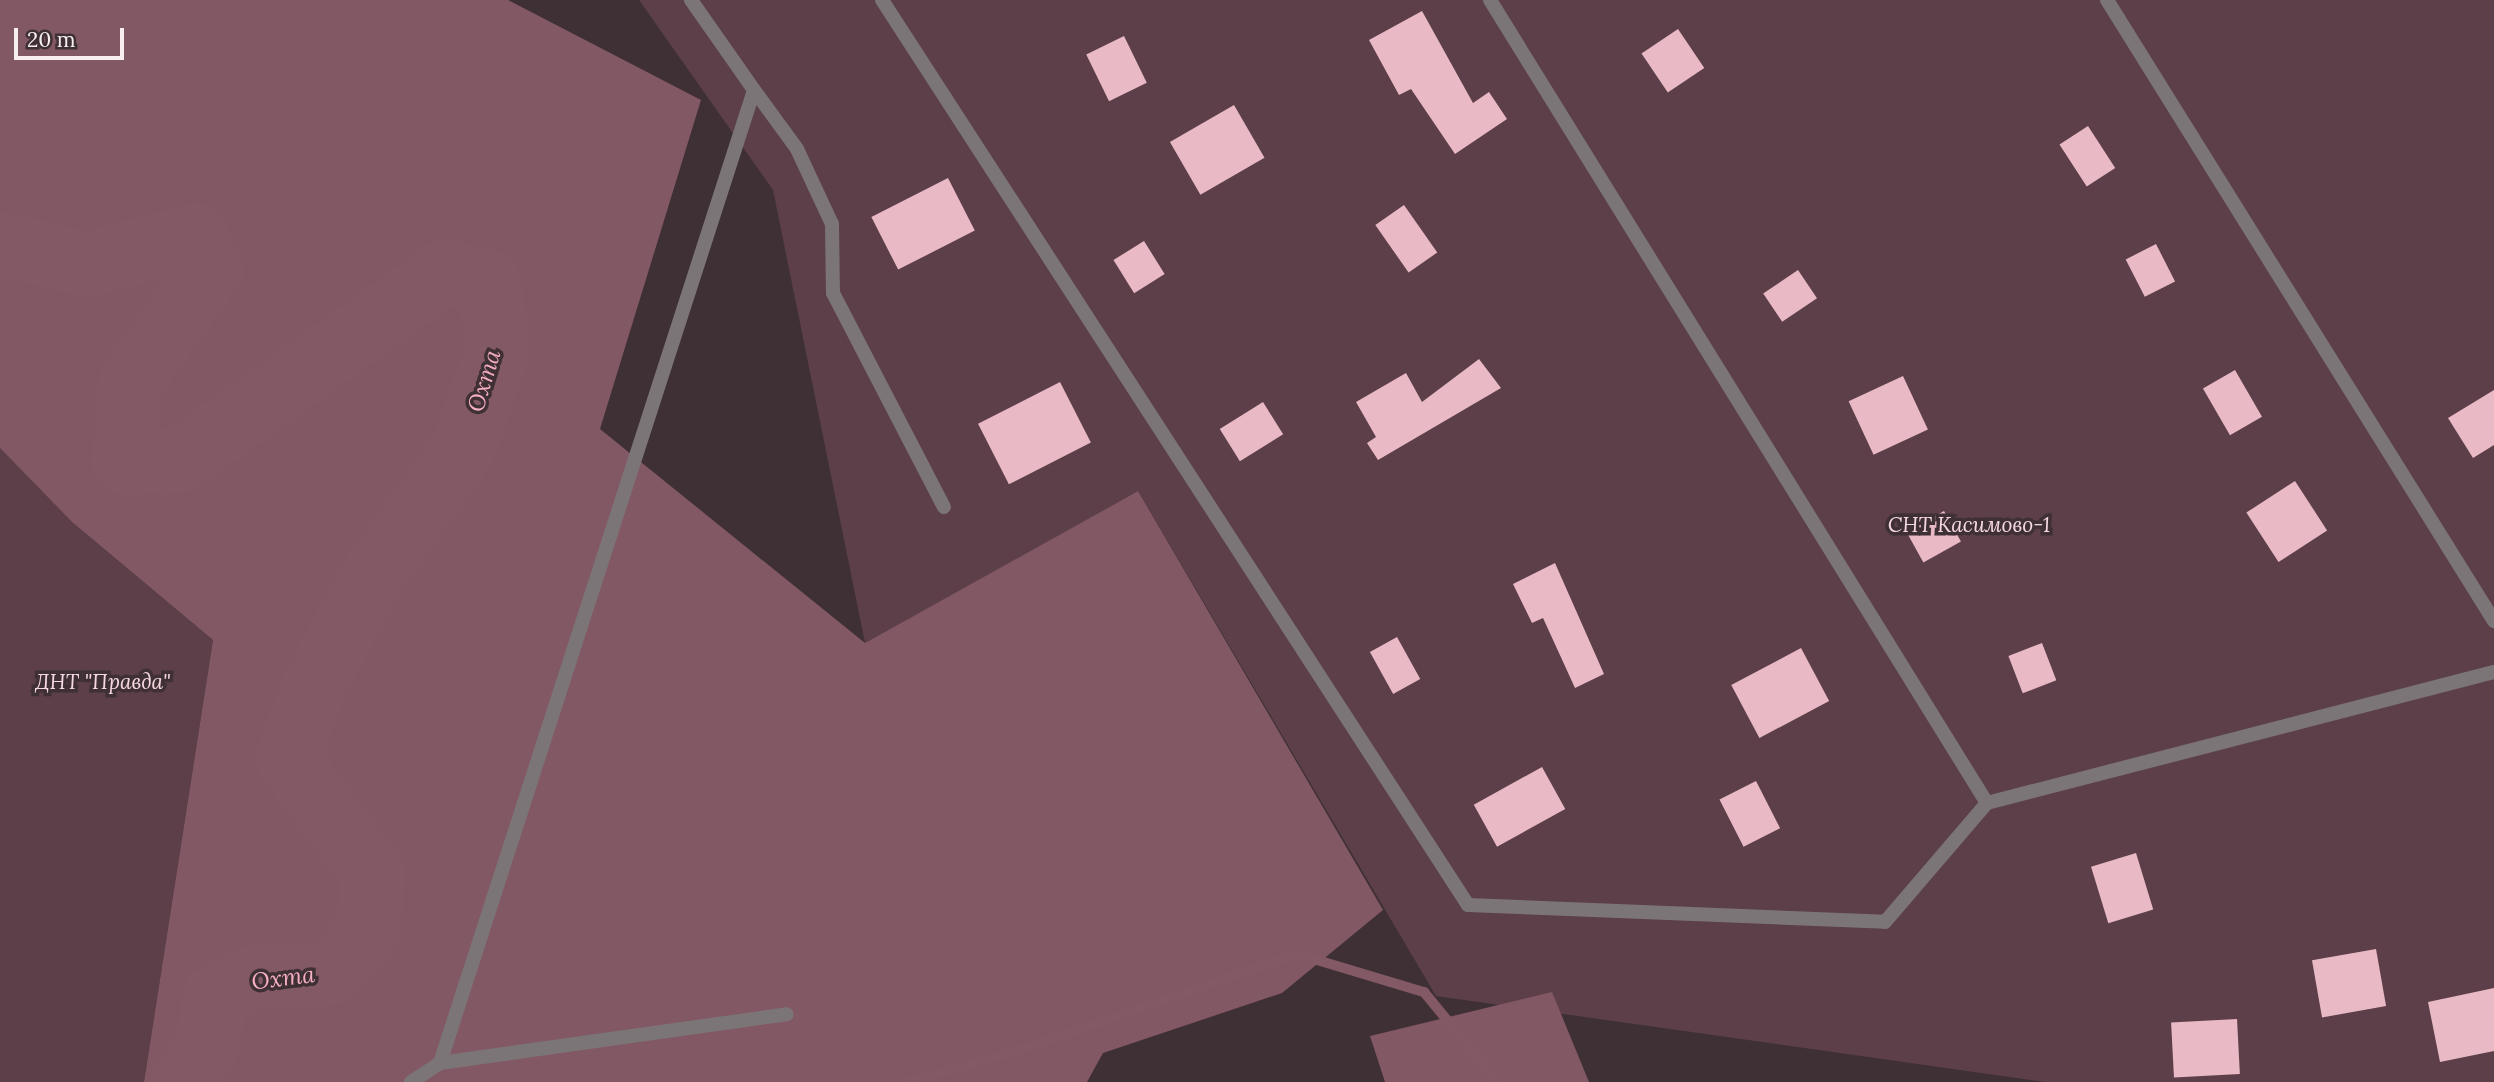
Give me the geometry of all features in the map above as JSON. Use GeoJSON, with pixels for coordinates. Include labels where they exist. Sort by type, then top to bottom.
{"type":"FeatureCollection","features":[{"type":"Feature","properties":{"kind":"street"},"geometry":{"type":"LineString","coordinates":[[691,0],[797,149],[831,224],[833,293],[944,507]]}},
{"type":"Feature","properties":{"kind":"street"},"geometry":{"type":"LineString","coordinates":[[882,0],[1468,905],[1885,922],[1987,803],[2494,672]]}},
{"type":"Feature","properties":{"kind":"street"},"geometry":{"type":"LineString","coordinates":[[1490,0],[1987,803]]}},
{"type":"Feature","properties":{"kind":"street"},"geometry":{"type":"LineString","coordinates":[[2107,0],[2494,621]]}},
{"type":"Feature","properties":{"kind":"street"},"geometry":{"type":"LineString","coordinates":[[440,1063],[754,90]]}},
{"type":"Feature","properties":{"kind":"street"},"geometry":{"type":"LineString","coordinates":[[411,1082],[440,1063],[787,1014]]}},
{"type":"Feature","properties":{"kind":"green space","name":"СНТ Касимово-1"},"geometry":{"type":"Polygon","coordinates":[[[639,0],[2494,0],[2494,1082],[2045,1082],[1436,996],[1138,491],[865,643],[773,190],[639,0]]]}},
{"type":"Feature","properties":{"kind":"green space","name":"ДНТ \"Правда\""},"geometry":{"type":"Polygon","coordinates":[[[0,448],[72,522],[213,640],[144,1082],[0,1082],[0,448]]]}},
{"type":"Feature","properties":{"kind":"shaded area"},"geometry":{"type":"Polygon","coordinates":[[[0,0],[508,0],[701,100],[600,429],[865,643],[1138,491],[1383,910],[1282,993],[1103,1053],[1087,1082],[144,1082],[213,640],[72,522],[0,448],[0,0]]]}},
{"type":"Feature","properties":{"kind":"shaded area"},"geometry":{"type":"Polygon","coordinates":[[[1552,992],[1589,1082],[1385,1082],[1370,1036],[1552,992]]]}},
{"type":"Feature","properties":{"kind":"building"},"geometry":{"type":"Polygon","coordinates":[[[1422,11],[1473,103],[1489,92],[1507,119],[1455,154],[1411,89],[1399,95],[1369,40],[1422,11]]]}},
{"type":"Feature","properties":{"kind":"building"},"geometry":{"type":"Polygon","coordinates":[[[1678,29],[1704,68],[1668,93],[1642,54],[1678,29]]]}},
{"type":"Feature","properties":{"kind":"building"},"geometry":{"type":"Polygon","coordinates":[[[1124,36],[1147,83],[1109,101],[1086,54],[1124,36]]]}},
{"type":"Feature","properties":{"kind":"building"},"geometry":{"type":"Polygon","coordinates":[[[1234,105],[1264,158],[1200,195],[1170,142],[1234,105]]]}},
{"type":"Feature","properties":{"kind":"building"},"geometry":{"type":"Polygon","coordinates":[[[2088,126],[2115,168],[2087,186],[2059,145],[2088,126]]]}},
{"type":"Feature","properties":{"kind":"building"},"geometry":{"type":"Polygon","coordinates":[[[948,178],[975,231],[898,270],[871,217],[948,178]]]}},
{"type":"Feature","properties":{"kind":"building"},"geometry":{"type":"Polygon","coordinates":[[[1404,205],[1437,253],[1409,273],[1375,225],[1404,205]]]}},
{"type":"Feature","properties":{"kind":"building"},"geometry":{"type":"Polygon","coordinates":[[[1144,241],[1165,274],[1134,293],[1113,260],[1144,241]]]}},
{"type":"Feature","properties":{"kind":"building"},"geometry":{"type":"Polygon","coordinates":[[[2156,244],[2175,281],[2145,297],[2126,259],[2156,244]]]}},
{"type":"Feature","properties":{"kind":"building"},"geometry":{"type":"Polygon","coordinates":[[[1798,270],[1817,298],[1782,322],[1763,293],[1798,270]]]}},
{"type":"Feature","properties":{"kind":"building"},"geometry":{"type":"Polygon","coordinates":[[[1479,359],[1501,388],[1378,460],[1367,443],[1376,437],[1356,402],[1406,373],[1422,402],[1479,359]]]}},
{"type":"Feature","properties":{"kind":"building"},"geometry":{"type":"Polygon","coordinates":[[[2235,370],[2262,417],[2230,435],[2203,388],[2235,370]]]}},
{"type":"Feature","properties":{"kind":"building"},"geometry":{"type":"Polygon","coordinates":[[[1903,376],[1928,429],[1874,455],[1849,401],[1903,376]]]}},
{"type":"Feature","properties":{"kind":"building"},"geometry":{"type":"Polygon","coordinates":[[[1060,382],[1091,443],[1009,484],[978,424],[1060,382]]]}},
{"type":"Feature","properties":{"kind":"building"},"geometry":{"type":"Polygon","coordinates":[[[2494,390],[2494,445],[2473,458],[2448,418],[2494,390]]]}},
{"type":"Feature","properties":{"kind":"building"},"geometry":{"type":"Polygon","coordinates":[[[1263,402],[1283,434],[1240,461],[1220,429],[1263,402]]]}},
{"type":"Feature","properties":{"kind":"building"},"geometry":{"type":"Polygon","coordinates":[[[2295,481],[2327,530],[2278,562],[2246,513],[2295,481]]]}},
{"type":"Feature","properties":{"kind":"building"},"geometry":{"type":"Polygon","coordinates":[[[1944,511],[1961,542],[1923,562],[1906,532],[1944,511]]]}},
{"type":"Feature","properties":{"kind":"building"},"geometry":{"type":"Polygon","coordinates":[[[1555,563],[1604,674],[1575,688],[1543,618],[1532,623],[1513,584],[1555,563]]]}},
{"type":"Feature","properties":{"kind":"building"},"geometry":{"type":"Polygon","coordinates":[[[1397,637],[1420,679],[1393,694],[1370,652],[1397,637]]]}},
{"type":"Feature","properties":{"kind":"building"},"geometry":{"type":"Polygon","coordinates":[[[2042,643],[2056,680],[2023,693],[2008,656],[2042,643]]]}},
{"type":"Feature","properties":{"kind":"building"},"geometry":{"type":"Polygon","coordinates":[[[1801,648],[1829,701],[1759,738],[1731,685],[1801,648]]]}},
{"type":"Feature","properties":{"kind":"building"},"geometry":{"type":"Polygon","coordinates":[[[1542,767],[1565,809],[1497,847],[1474,805],[1542,767]]]}},
{"type":"Feature","properties":{"kind":"building"},"geometry":{"type":"Polygon","coordinates":[[[1756,781],[1780,828],[1744,847],[1719,800],[1756,781]]]}},
{"type":"Feature","properties":{"kind":"building"},"geometry":{"type":"Polygon","coordinates":[[[2136,853],[2153,909],[2108,923],[2091,867],[2136,853]]]}},
{"type":"Feature","properties":{"kind":"building"},"geometry":{"type":"Polygon","coordinates":[[[2376,949],[2386,1006],[2322,1017],[2312,960],[2376,949]]]}},
{"type":"Feature","properties":{"kind":"building"},"geometry":{"type":"Polygon","coordinates":[[[2494,988],[2494,1051],[2440,1062],[2428,1002],[2494,988]]]}},
{"type":"Feature","properties":{"kind":"building"},"geometry":{"type":"Polygon","coordinates":[[[2237,1019],[2240,1074],[2174,1077],[2171,1022],[2237,1019]]]}},
{"type":"Feature","properties":{"kind":"waterway","name":"Охта"},"geometry":{"type":"LineString","coordinates":[[0,245],[89,264],[195,236],[211,269],[131,381],[124,462],[181,460],[446,272],[489,282],[498,350],[462,451],[372,577],[315,684],[288,759],[373,873],[368,930],[332,973],[251,978],[215,997],[208,1044],[183,1082]]}},
{"type":"Feature","properties":{"kind":"waterway"},"geometry":{"type":"LineString","coordinates":[[906,1082],[1005,1055],[1297,954],[1424,992],[1498,1082]]}}]}
